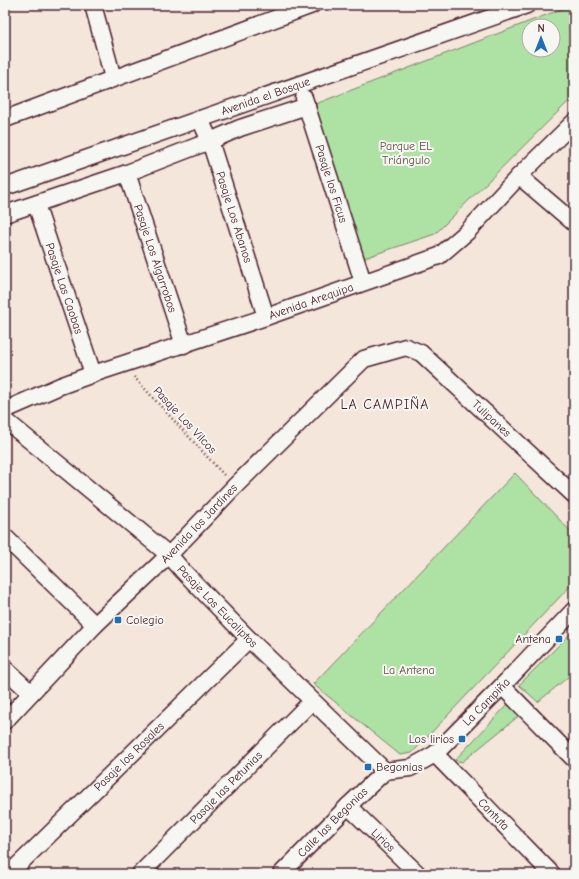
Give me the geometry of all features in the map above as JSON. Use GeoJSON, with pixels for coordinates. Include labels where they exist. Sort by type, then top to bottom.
{"type":"FeatureCollection","features":[{"type":"Feature","properties":{"kind":"street"},"geometry":{"type":"LineString","coordinates":[[93,5],[113,78]]}},
{"type":"Feature","properties":{"kind":"street"},"geometry":{"type":"LineString","coordinates":[[5,119],[312,5]]}},
{"type":"Feature","properties":{"kind":"street","name":"Avenida el Bosque"},"geometry":{"type":"LineString","coordinates":[[5,187],[527,5]]}},
{"type":"Feature","properties":{"kind":"street","name":"Pasaje los Ficus"},"geometry":{"type":"LineString","coordinates":[[300,85],[363,282]]}},
{"type":"Feature","properties":{"kind":"street"},"geometry":{"type":"LineString","coordinates":[[5,214],[127,173],[240,128],[307,106]]}},
{"type":"Feature","properties":{"kind":"street"},"geometry":{"type":"LineString","coordinates":[[232,108],[240,128]]}},
{"type":"Feature","properties":{"kind":"street","name":"Pasaje Los Abanos"},"geometry":{"type":"LineString","coordinates":[[200,119],[210,141],[266,317]]}},
{"type":"Feature","properties":{"kind":"street","name":"Avenida Arequipa"},"geometry":{"type":"LineString","coordinates":[[6,410],[93,374],[184,345],[439,256],[467,232],[518,176],[574,122]]}},
{"type":"Feature","properties":{"kind":"street","name":"Pasaje Los Algarrobos"},"geometry":{"type":"LineString","coordinates":[[127,173],[184,345]]}},
{"type":"Feature","properties":{"kind":"street"},"geometry":{"type":"LineString","coordinates":[[518,176],[574,223]]}},
{"type":"Feature","properties":{"kind":"street","name":"Pasaje Las Caobas"},"geometry":{"type":"LineString","coordinates":[[36,204],[93,374]]}},
{"type":"Feature","properties":{"kind":"street","name":"Avenida los Jardines"},"geometry":{"type":"LineString","coordinates":[[5,721],[95,625],[169,555],[234,487],[364,359],[406,347]]}},
{"type":"Feature","properties":{"kind":"street","name":"Tulipanes"},"geometry":{"type":"LineString","coordinates":[[406,347],[421,353],[574,495]]}},
{"type":"Feature","properties":{"kind":"street","name":"Pasaje Los Eucaliptos"},"geometry":{"type":"LineString","coordinates":[[6,410],[169,555],[249,639],[385,771]]}},
{"type":"Feature","properties":{"kind":"street"},"geometry":{"type":"LineString","coordinates":[[5,537],[95,625]]}},
{"type":"Feature","properties":{"kind":"street","name":"La Campiña"},"geometry":{"type":"LineString","coordinates":[[385,771],[410,768],[436,754],[573,613]]}},
{"type":"Feature","properties":{"kind":"street","name":"Pasaje los Rosales"},"geometry":{"type":"LineString","coordinates":[[9,874],[249,639]]}},
{"type":"Feature","properties":{"kind":"street"},"geometry":{"type":"LineString","coordinates":[[5,669],[31,694]]}},
{"type":"Feature","properties":{"kind":"street"},"geometry":{"type":"LineString","coordinates":[[502,686],[574,760]]}},
{"type":"Feature","properties":{"kind":"street","name":"Pasaje las Petunias"},"geometry":{"type":"LineString","coordinates":[[140,874],[312,701]]}},
{"type":"Feature","properties":{"kind":"street","name":"Cantuta"},"geometry":{"type":"LineString","coordinates":[[436,754],[552,874]]}},
{"type":"Feature","properties":{"kind":"street","name":"Calle las Begonias"},"geometry":{"type":"LineString","coordinates":[[282,874],[348,806],[385,771]]}},
{"type":"Feature","properties":{"kind":"street","name":"Lirios"},"geometry":{"type":"LineString","coordinates":[[348,806],[418,874]]}},
{"type":"Feature","properties":{"kind":"path","name":"Pasaje Los Vilcos"},"geometry":{"type":"LineString","coordinates":[[124,364],[143,388],[234,487]]}},
{"type":"Feature","properties":{"kind":"green space","name":"Parque EL Triángulo"},"geometry":{"type":"Polygon","coordinates":[[[574,5],[574,96],[435,234],[361,259],[305,108],[521,25],[521,58],[561,58],[561,18],[538,18],[574,5]]]}},
{"type":"Feature","properties":{"kind":"green space","name":"La Antena"},"geometry":{"type":"Polygon","coordinates":[[[515,473],[574,535],[574,582],[412,753],[400,755],[313,684],[515,473]]]}},
{"type":"Feature","properties":{"kind":"green space"},"geometry":{"type":"Polygon","coordinates":[[[572,632],[574,634],[574,672],[538,702],[519,685],[572,632]]]}},
{"type":"Feature","properties":{"kind":"green space"},"geometry":{"type":"Polygon","coordinates":[[[510,702],[520,715],[462,762],[455,760],[510,702]]]}},
{"type":"Feature","properties":{"kind":"place","name":"Colegio"},"geometry":{"type":"Point","coordinates":[118,620]}},
{"type":"Feature","properties":{"kind":"place","name":"Antena"},"geometry":{"type":"Point","coordinates":[559,639]}},
{"type":"Feature","properties":{"kind":"place","name":"Los lirios"},"geometry":{"type":"Point","coordinates":[462,739]}},
{"type":"Feature","properties":{"kind":"place","name":"Begonias"},"geometry":{"type":"Point","coordinates":[368,767]}},
{"type":"Feature","properties":{"kind":"district","name":"LA CAMPIÑA"},"geometry":{"type":"Point","coordinates":[385,404]}}]}
